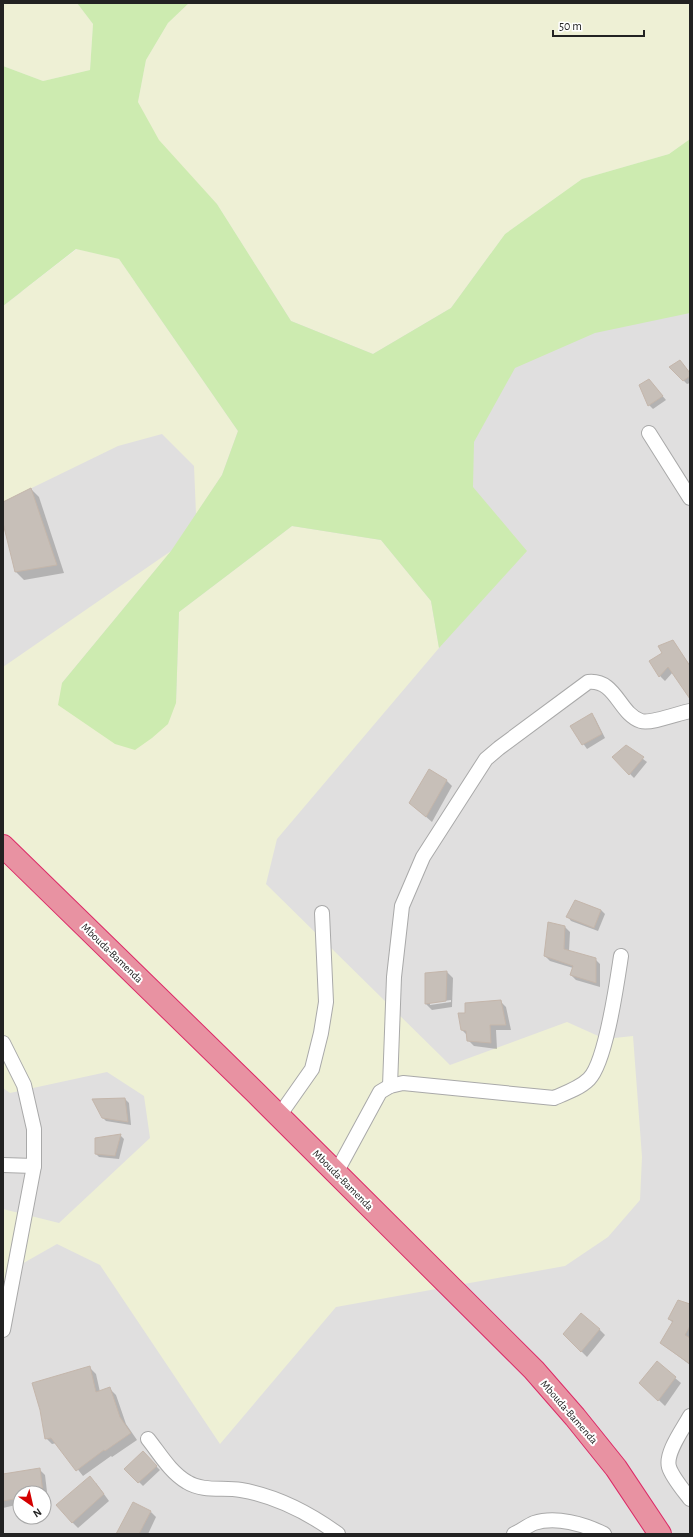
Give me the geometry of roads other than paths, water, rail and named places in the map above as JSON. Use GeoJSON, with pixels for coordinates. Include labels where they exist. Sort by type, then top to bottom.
{"type":"FeatureCollection","features":[{"type":"Feature","properties":{"kind":"highway","name":"Mbouda-Bamenda"},"geometry":{"type":"LineString","coordinates":[[3,846],[279,1116],[534,1370],[575,1417],[616,1468],[660,1534]]}},
{"type":"Feature","properties":{"kind":"street"},"geometry":{"type":"LineString","coordinates":[[649,433],[690,498]]}},
{"type":"Feature","properties":{"kind":"street"},"geometry":{"type":"LineString","coordinates":[[390,1086],[394,977],[402,906],[423,857],[486,759],[588,682],[597,681],[605,684],[634,717],[642,721],[651,721],[690,711]]}},
{"type":"Feature","properties":{"kind":"street"},"geometry":{"type":"LineString","coordinates":[[279,1116],[312,1069],[321,1033],[326,1002],[322,913]]}},
{"type":"Feature","properties":{"kind":"street"},"geometry":{"type":"LineString","coordinates":[[336,1173],[380,1092],[390,1086],[403,1083],[554,1098],[575,1089],[590,1078],[597,1065],[605,1039],[621,956]]}},
{"type":"Feature","properties":{"kind":"street"},"geometry":{"type":"LineString","coordinates":[[3,1043],[24,1085],[34,1129],[34,1166],[3,1330]]}},
{"type":"Feature","properties":{"kind":"street"},"geometry":{"type":"LineString","coordinates":[[3,1165],[34,1166]]}},
{"type":"Feature","properties":{"kind":"street"},"geometry":{"type":"LineString","coordinates":[[690,1416],[674,1443],[670,1455],[669,1467],[690,1499]]}},
{"type":"Feature","properties":{"kind":"street"},"geometry":{"type":"LineString","coordinates":[[148,1439],[174,1472],[188,1483],[203,1488],[240,1490],[275,1499],[318,1520],[338,1534]]}},
{"type":"Feature","properties":{"kind":"street"},"geometry":{"type":"LineString","coordinates":[[514,1534],[534,1524],[551,1520],[570,1522],[594,1529],[604,1534]]}}]}
